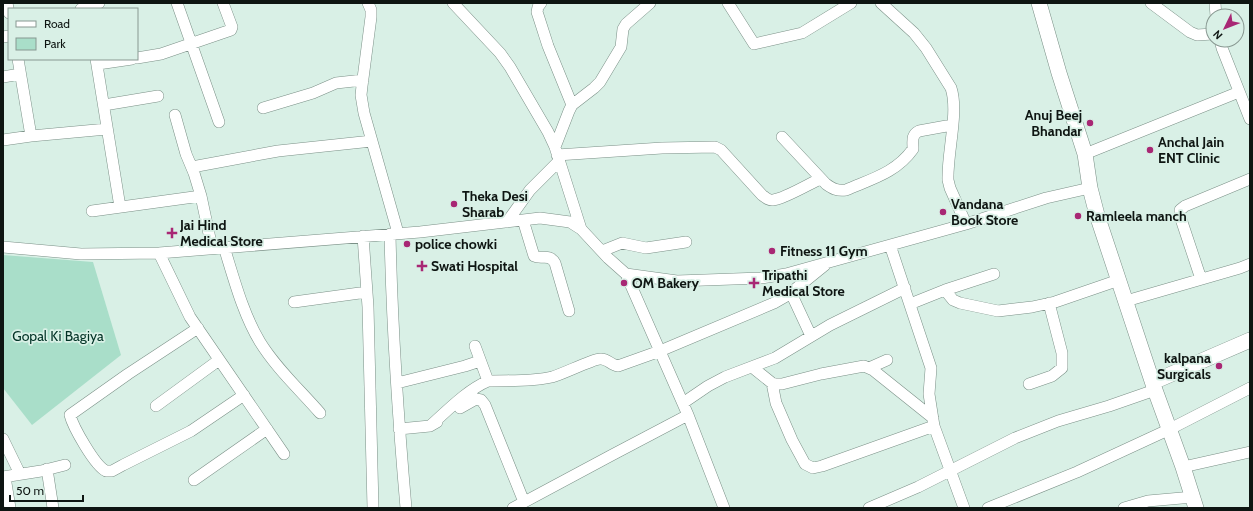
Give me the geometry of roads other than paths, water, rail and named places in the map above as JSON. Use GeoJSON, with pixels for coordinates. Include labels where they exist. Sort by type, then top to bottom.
{"type":"FeatureCollection","features":[{"type":"Feature","properties":{"kind":"main road"},"geometry":{"type":"LineString","coordinates":[[1039,3],[1059,73],[1085,154],[1090,188],[1097,216],[1194,503]]}},
{"type":"Feature","properties":{"kind":"main road"},"geometry":{"type":"LineString","coordinates":[[1154,386],[1250,340]]}},
{"type":"Feature","properties":{"kind":"street"},"geometry":{"type":"LineString","coordinates":[[84,8],[99,3]]}},
{"type":"Feature","properties":{"kind":"street"},"geometry":{"type":"LineString","coordinates":[[177,3],[220,122]]}},
{"type":"Feature","properties":{"kind":"street"},"geometry":{"type":"LineString","coordinates":[[138,58],[161,54],[192,42],[231,30],[232,27],[223,3]]}},
{"type":"Feature","properties":{"kind":"street"},"geometry":{"type":"LineString","coordinates":[[368,3],[371,10],[371,17],[362,95],[364,113],[394,234],[391,287],[399,429],[406,508]]}},
{"type":"Feature","properties":{"kind":"street"},"geometry":{"type":"LineString","coordinates":[[453,3],[500,53],[510,67],[557,154],[581,229]]}},
{"type":"Feature","properties":{"kind":"street"},"geometry":{"type":"LineString","coordinates":[[541,3],[537,12],[548,46],[572,106]]}},
{"type":"Feature","properties":{"kind":"street"},"geometry":{"type":"LineString","coordinates":[[507,222],[557,154],[569,111],[572,106],[600,82],[621,47],[623,29],[626,24],[650,3]]}},
{"type":"Feature","properties":{"kind":"street"},"geometry":{"type":"LineString","coordinates":[[728,3],[754,44],[802,33],[852,3]]}},
{"type":"Feature","properties":{"kind":"street"},"geometry":{"type":"LineString","coordinates":[[881,3],[914,33],[926,48],[951,88],[953,95],[948,180],[966,224]]}},
{"type":"Feature","properties":{"kind":"street"},"geometry":{"type":"LineString","coordinates":[[1151,3],[1190,32],[1197,35],[1205,34]]}},
{"type":"Feature","properties":{"kind":"street"},"geometry":{"type":"LineString","coordinates":[[1223,48],[1250,119]]}},
{"type":"Feature","properties":{"kind":"street"},"geometry":{"type":"LineString","coordinates":[[18,60],[31,136]]}},
{"type":"Feature","properties":{"kind":"street"},"geometry":{"type":"LineString","coordinates":[[120,60],[97,62],[120,207]]}},
{"type":"Feature","properties":{"kind":"street"},"geometry":{"type":"LineString","coordinates":[[3,77],[20,74]]}},
{"type":"Feature","properties":{"kind":"street"},"geometry":{"type":"LineString","coordinates":[[263,108],[313,93],[336,83],[363,80]]}},
{"type":"Feature","properties":{"kind":"street"},"geometry":{"type":"LineString","coordinates":[[1085,154],[1239,92]]}},
{"type":"Feature","properties":{"kind":"street"},"geometry":{"type":"LineString","coordinates":[[104,105],[158,96]]}},
{"type":"Feature","properties":{"kind":"street"},"geometry":{"type":"LineString","coordinates":[[175,115],[186,154],[192,167],[201,196],[212,248]]}},
{"type":"Feature","properties":{"kind":"street"},"geometry":{"type":"LineString","coordinates":[[782,137],[820,178],[834,190],[839,191],[846,190],[881,176],[894,167],[913,149],[913,136],[915,133],[952,125]]}},
{"type":"Feature","properties":{"kind":"street"},"geometry":{"type":"LineString","coordinates":[[3,140],[107,129]]}},
{"type":"Feature","properties":{"kind":"street"},"geometry":{"type":"LineString","coordinates":[[192,167],[278,150],[372,141]]}},
{"type":"Feature","properties":{"kind":"street"},"geometry":{"type":"LineString","coordinates":[[557,154],[662,148],[715,147],[721,150],[762,195],[769,200],[782,198],[820,178]]}},
{"type":"Feature","properties":{"kind":"street"},"geometry":{"type":"LineString","coordinates":[[1201,279],[1180,216],[1180,210],[1185,206],[1250,179]]}},
{"type":"Feature","properties":{"kind":"street"},"geometry":{"type":"LineString","coordinates":[[3,247],[81,254],[159,253],[394,234],[540,218],[570,222],[581,229],[618,268],[626,274],[677,281],[730,280],[761,278],[786,274],[966,224],[1046,198],[1090,188]]}},
{"type":"Feature","properties":{"kind":"street"},"geometry":{"type":"LineString","coordinates":[[92,211],[201,196]]}},
{"type":"Feature","properties":{"kind":"street"},"geometry":{"type":"LineString","coordinates":[[523,220],[534,256],[540,258],[550,257],[555,263],[569,311]]}},
{"type":"Feature","properties":{"kind":"street"},"geometry":{"type":"LineString","coordinates":[[363,236],[368,292],[373,508]]}},
{"type":"Feature","properties":{"kind":"street"},"geometry":{"type":"LineString","coordinates":[[602,251],[622,243],[646,248],[686,242]]}},
{"type":"Feature","properties":{"kind":"street"},"geometry":{"type":"LineString","coordinates":[[890,245],[931,368],[929,394],[933,422],[964,508]]}},
{"type":"Feature","properties":{"kind":"street"},"geometry":{"type":"LineString","coordinates":[[224,248],[242,304],[260,341],[276,363],[320,413]]}},
{"type":"Feature","properties":{"kind":"street"},"geometry":{"type":"LineString","coordinates":[[159,253],[184,305],[198,328],[284,454]]}},
{"type":"Feature","properties":{"kind":"street"},"geometry":{"type":"LineString","coordinates":[[430,426],[469,392],[488,381],[531,381],[553,377],[599,358],[607,360],[615,366],[618,366],[660,351],[774,303],[791,293],[827,263]]}},
{"type":"Feature","properties":{"kind":"street"},"geometry":{"type":"LineString","coordinates":[[1126,301],[1250,264]]}},
{"type":"Feature","properties":{"kind":"street"},"geometry":{"type":"LineString","coordinates":[[626,274],[683,403],[724,508]]}},
{"type":"Feature","properties":{"kind":"street"},"geometry":{"type":"LineString","coordinates":[[910,304],[945,290],[994,274]]}},
{"type":"Feature","properties":{"kind":"street"},"geometry":{"type":"LineString","coordinates":[[945,290],[953,300],[960,303],[998,310],[1025,308],[1049,303],[1118,280]]}},
{"type":"Feature","properties":{"kind":"street"},"geometry":{"type":"LineString","coordinates":[[683,403],[708,386],[725,377],[775,358],[830,325],[905,288]]}},
{"type":"Feature","properties":{"kind":"street"},"geometry":{"type":"LineString","coordinates":[[294,302],[368,292]]}},
{"type":"Feature","properties":{"kind":"street"},"geometry":{"type":"LineString","coordinates":[[791,293],[811,336]]}},
{"type":"Feature","properties":{"kind":"street"},"geometry":{"type":"LineString","coordinates":[[1029,384],[1052,376],[1062,368],[1062,353],[1049,303]]}},
{"type":"Feature","properties":{"kind":"street"},"geometry":{"type":"LineString","coordinates":[[198,328],[128,374],[70,415],[77,432],[99,466],[106,472],[123,466],[191,431],[244,395]]}},
{"type":"Feature","properties":{"kind":"street"},"geometry":{"type":"LineString","coordinates":[[475,346],[488,381]]}},
{"type":"Feature","properties":{"kind":"street"},"geometry":{"type":"LineString","coordinates":[[156,406],[219,360]]}},
{"type":"Feature","properties":{"kind":"street"},"geometry":{"type":"LineString","coordinates":[[869,368],[886,360]]}},
{"type":"Feature","properties":{"kind":"street"},"geometry":{"type":"LineString","coordinates":[[397,383],[480,361]]}},
{"type":"Feature","properties":{"kind":"street"},"geometry":{"type":"LineString","coordinates":[[752,367],[772,383],[782,384],[864,366],[869,368],[933,422]]}},
{"type":"Feature","properties":{"kind":"street"},"geometry":{"type":"LineString","coordinates":[[772,383],[776,403],[792,440],[805,464],[813,468],[822,466],[933,422]]}},
{"type":"Feature","properties":{"kind":"street"},"geometry":{"type":"LineString","coordinates":[[869,508],[905,493],[1015,438],[1058,421],[1109,406],[1154,386]]}},
{"type":"Feature","properties":{"kind":"street"},"geometry":{"type":"LineString","coordinates":[[988,508],[1077,472],[1170,429],[1250,388]]}},
{"type":"Feature","properties":{"kind":"street"},"geometry":{"type":"LineString","coordinates":[[399,429],[430,426],[471,401],[476,399],[481,400],[488,410],[529,503]]}},
{"type":"Feature","properties":{"kind":"street"},"geometry":{"type":"LineString","coordinates":[[513,508],[529,503],[612,455],[688,415]]}},
{"type":"Feature","properties":{"kind":"street"},"geometry":{"type":"LineString","coordinates":[[194,480],[267,429]]}},
{"type":"Feature","properties":{"kind":"street"},"geometry":{"type":"LineString","coordinates":[[3,439],[20,474]]}},
{"type":"Feature","properties":{"kind":"street"},"geometry":{"type":"LineString","coordinates":[[1183,467],[1250,452]]}},
{"type":"Feature","properties":{"kind":"street"},"geometry":{"type":"LineString","coordinates":[[10,508],[4,477],[65,465]]}},
{"type":"Feature","properties":{"kind":"street"},"geometry":{"type":"LineString","coordinates":[[47,469],[53,508]]}},
{"type":"Feature","properties":{"kind":"street"},"geometry":{"type":"LineString","coordinates":[[1124,508],[1148,501],[1194,503]]}},
{"type":"Feature","properties":{"kind":"place","name":"Anuj Beej Bhandar"},"geometry":{"type":"Point","coordinates":[1090,123]}},
{"type":"Feature","properties":{"kind":"place","name":"Anchal Jain ENT Clinic"},"geometry":{"type":"Point","coordinates":[1150,150]}},
{"type":"Feature","properties":{"kind":"place","name":"Theka Desi Sharab"},"geometry":{"type":"Point","coordinates":[454,204]}},
{"type":"Feature","properties":{"kind":"place","name":"Vandana Book Store"},"geometry":{"type":"Point","coordinates":[943,212]}},
{"type":"Feature","properties":{"kind":"place","name":"Ramleela manch"},"geometry":{"type":"Point","coordinates":[1078,216]}},
{"type":"Feature","properties":{"kind":"place","name":"Jai Hind Medical Store"},"geometry":{"type":"Point","coordinates":[172,233]}},
{"type":"Feature","properties":{"kind":"place","name":"police chowki"},"geometry":{"type":"Point","coordinates":[407,244]}},
{"type":"Feature","properties":{"kind":"place","name":"Fitness 11 Gym"},"geometry":{"type":"Point","coordinates":[772,251]}},
{"type":"Feature","properties":{"kind":"place","name":"Swati Hospital"},"geometry":{"type":"Point","coordinates":[422,266]}},
{"type":"Feature","properties":{"kind":"place","name":"OM Bakery"},"geometry":{"type":"Point","coordinates":[624,283]}},
{"type":"Feature","properties":{"kind":"place","name":"Tripathi Medical Store"},"geometry":{"type":"Point","coordinates":[754,283]}},
{"type":"Feature","properties":{"kind":"place","name":"kalpana Surgicals"},"geometry":{"type":"Point","coordinates":[1219,366]}},
{"type":"Feature","properties":{"kind":"park label","name":"Gopal Ki Bagiya"},"geometry":{"type":"Point","coordinates":[58,336]}}]}
